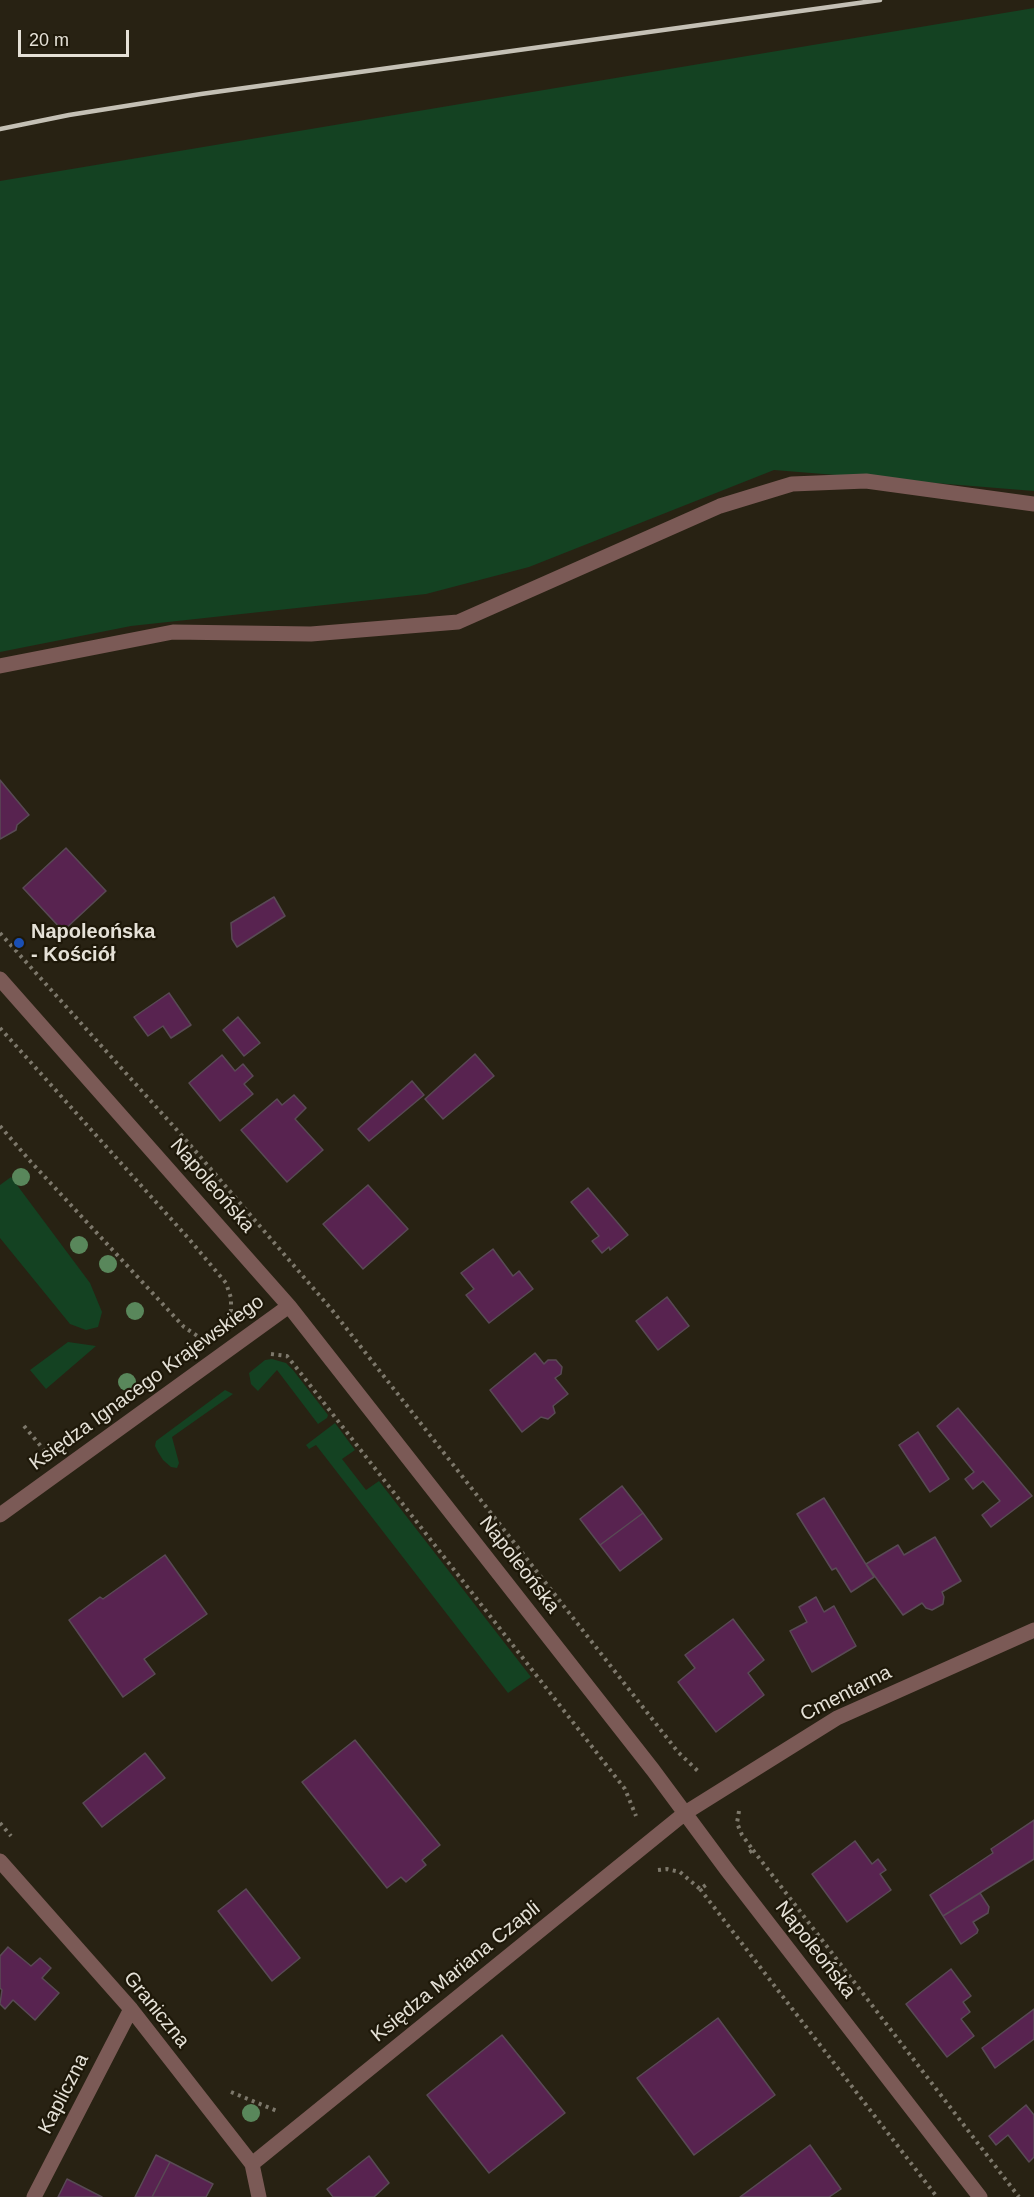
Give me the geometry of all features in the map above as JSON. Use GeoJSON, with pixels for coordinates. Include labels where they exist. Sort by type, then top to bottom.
{"type":"FeatureCollection","features":[{"type":"Feature","properties":{"kind":"street"},"geometry":{"type":"LineString","coordinates":[[0,666],[173,632],[311,634],[458,622],[720,506],[792,484],[866,481],[1034,504]]}},
{"type":"Feature","properties":{"kind":"street","name":"Napoleońska"},"geometry":{"type":"LineString","coordinates":[[0,979],[289,1306],[653,1770],[980,2197]]}},
{"type":"Feature","properties":{"kind":"street","name":"Księdza Ignacego Krajewskiego"},"geometry":{"type":"LineString","coordinates":[[0,1515],[289,1306]]}},
{"type":"Feature","properties":{"kind":"street","name":"Cmentarna"},"geometry":{"type":"LineString","coordinates":[[685,1813],[837,1718],[1034,1630]]}},
{"type":"Feature","properties":{"kind":"street","name":"Księdza Mariana Czapli"},"geometry":{"type":"LineString","coordinates":[[252,2163],[685,1813]]}},
{"type":"Feature","properties":{"kind":"street","name":"Graniczna"},"geometry":{"type":"LineString","coordinates":[[0,1861],[130,2009],[252,2163],[259,2197]]}},
{"type":"Feature","properties":{"kind":"street","name":"Kapliczna"},"geometry":{"type":"LineString","coordinates":[[34,2197],[130,2009]]}},
{"type":"Feature","properties":{"kind":"path"},"geometry":{"type":"LineString","coordinates":[[0,1028],[226,1283],[231,1298],[231,1310],[225,1319]]}},
{"type":"Feature","properties":{"kind":"path"},"geometry":{"type":"LineString","coordinates":[[0,1126],[184,1327],[200,1338]]}},
{"type":"Feature","properties":{"kind":"path"},"geometry":{"type":"LineString","coordinates":[[265,1357],[272,1353],[287,1356],[300,1371],[625,1790],[637,1814],[634,1821]]}},
{"type":"Feature","properties":{"kind":"path"},"geometry":{"type":"LineString","coordinates":[[24,1426],[44,1450]]}},
{"type":"Feature","properties":{"kind":"path"},"geometry":{"type":"LineString","coordinates":[[0,1823],[15,1840]]}},
{"type":"Feature","properties":{"kind":"path"},"geometry":{"type":"LineString","coordinates":[[753,1850],[1019,2197]]}},
{"type":"Feature","properties":{"kind":"path"},"geometry":{"type":"LineString","coordinates":[[700,1889],[937,2197]]}},
{"type":"Feature","properties":{"kind":"path"},"geometry":{"type":"LineString","coordinates":[[230,2091],[282,2113]]}},
{"type":"Feature","properties":{"kind":"green space"},"geometry":{"type":"Polygon","coordinates":[[[1034,8],[1034,491],[774,470],[529,567],[426,594],[131,626],[0,652],[0,181],[1034,8]]]}},
{"type":"Feature","properties":{"kind":"green space"},"geometry":{"type":"Polygon","coordinates":[[[11,1177],[90,1283],[102,1312],[98,1327],[86,1330],[70,1324],[0,1238],[0,1185],[11,1177]]]}},
{"type":"Feature","properties":{"kind":"green space"},"geometry":{"type":"Polygon","coordinates":[[[68,1342],[96,1346],[46,1389],[30,1370],[68,1342]]]}},
{"type":"Feature","properties":{"kind":"green space"},"geometry":{"type":"Polygon","coordinates":[[[272,1359],[286,1363],[293,1370],[328,1415],[327,1418],[318,1424],[277,1370],[258,1391],[251,1384],[249,1373],[265,1360],[272,1359]]]}},
{"type":"Feature","properties":{"kind":"green space"},"geometry":{"type":"Polygon","coordinates":[[[225,1390],[233,1394],[172,1437],[179,1463],[177,1468],[171,1467],[158,1452],[155,1446],[156,1441],[225,1390]]]}},
{"type":"Feature","properties":{"kind":"green space"},"geometry":{"type":"Polygon","coordinates":[[[335,1423],[355,1450],[342,1459],[366,1490],[379,1481],[531,1677],[508,1693],[316,1445],[309,1449],[306,1445],[335,1423]]]}},
{"type":"Feature","properties":{"kind":"building"},"geometry":{"type":"Polygon","coordinates":[[[0,780],[29,815],[17,825],[16,830],[0,839],[0,780]]]}},
{"type":"Feature","properties":{"kind":"building"},"geometry":{"type":"Polygon","coordinates":[[[66,848],[106,891],[63,931],[23,888],[66,848]]]}},
{"type":"Feature","properties":{"kind":"building"},"geometry":{"type":"Polygon","coordinates":[[[274,897],[285,916],[237,947],[232,939],[231,923],[274,897]]]}},
{"type":"Feature","properties":{"kind":"building"},"geometry":{"type":"Polygon","coordinates":[[[169,993],[191,1025],[171,1038],[163,1026],[148,1036],[134,1017],[169,993]]]}},
{"type":"Feature","properties":{"kind":"building"},"geometry":{"type":"Polygon","coordinates":[[[238,1017],[260,1043],[244,1056],[223,1030],[238,1017]]]}},
{"type":"Feature","properties":{"kind":"building"},"geometry":{"type":"Polygon","coordinates":[[[475,1054],[494,1076],[443,1119],[425,1099],[475,1054]]]}},
{"type":"Feature","properties":{"kind":"building"},"geometry":{"type":"Polygon","coordinates":[[[222,1055],[235,1071],[243,1064],[253,1076],[244,1084],[253,1094],[220,1121],[189,1083],[222,1055]]]}},
{"type":"Feature","properties":{"kind":"building"},"geometry":{"type":"Polygon","coordinates":[[[412,1081],[424,1095],[369,1141],[358,1129],[412,1081]]]}},
{"type":"Feature","properties":{"kind":"building"},"geometry":{"type":"Polygon","coordinates":[[[294,1095],[306,1108],[295,1119],[323,1150],[287,1182],[241,1130],[277,1099],[282,1105],[294,1095]]]}},
{"type":"Feature","properties":{"kind":"building"},"geometry":{"type":"Polygon","coordinates":[[[368,1185],[408,1229],[363,1269],[323,1224],[368,1185]]]}},
{"type":"Feature","properties":{"kind":"building"},"geometry":{"type":"Polygon","coordinates":[[[588,1188],[628,1235],[610,1250],[609,1247],[602,1253],[592,1241],[599,1236],[571,1202],[588,1188]]]}},
{"type":"Feature","properties":{"kind":"building"},"geometry":{"type":"Polygon","coordinates":[[[493,1249],[513,1276],[519,1271],[533,1289],[489,1323],[466,1295],[474,1289],[461,1273],[493,1249]]]}},
{"type":"Feature","properties":{"kind":"building"},"geometry":{"type":"Polygon","coordinates":[[[667,1297],[689,1326],[658,1350],[636,1321],[667,1297]]]}},
{"type":"Feature","properties":{"kind":"building"},"geometry":{"type":"Polygon","coordinates":[[[535,1353],[544,1364],[548,1360],[556,1360],[562,1367],[561,1374],[555,1378],[568,1394],[553,1406],[555,1413],[548,1419],[541,1417],[522,1432],[490,1390],[535,1353]]]}},
{"type":"Feature","properties":{"kind":"building"},"geometry":{"type":"Polygon","coordinates":[[[958,1408],[1032,1496],[991,1527],[982,1515],[1000,1501],[983,1481],[973,1489],[965,1479],[974,1472],[937,1426],[958,1408]]]}},
{"type":"Feature","properties":{"kind":"building"},"geometry":{"type":"Polygon","coordinates":[[[918,1432],[949,1479],[930,1492],[899,1445],[918,1432]]]}},
{"type":"Feature","properties":{"kind":"building"},"geometry":{"type":"Polygon","coordinates":[[[622,1486],[643,1513],[600,1545],[580,1519],[622,1486]]]}},
{"type":"Feature","properties":{"kind":"building"},"geometry":{"type":"Polygon","coordinates":[[[824,1498],[874,1577],[851,1592],[836,1568],[832,1570],[797,1514],[824,1498]]]}},
{"type":"Feature","properties":{"kind":"building"},"geometry":{"type":"Polygon","coordinates":[[[643,1513],[662,1539],[620,1571],[600,1545],[643,1513]]]}},
{"type":"Feature","properties":{"kind":"building"},"geometry":{"type":"Polygon","coordinates":[[[935,1537],[961,1581],[942,1592],[943,1604],[932,1610],[926,1608],[922,1603],[903,1615],[866,1564],[898,1545],[904,1555],[935,1537]]]}},
{"type":"Feature","properties":{"kind":"building"},"geometry":{"type":"Polygon","coordinates":[[[165,1555],[207,1614],[144,1659],[155,1674],[123,1697],[69,1620],[165,1555]]]}},
{"type":"Feature","properties":{"kind":"building"},"geometry":{"type":"Polygon","coordinates":[[[816,1597],[824,1612],[834,1606],[856,1646],[812,1672],[790,1631],[807,1622],[799,1607],[816,1597]]]}},
{"type":"Feature","properties":{"kind":"building"},"geometry":{"type":"Polygon","coordinates":[[[733,1619],[764,1660],[748,1673],[764,1695],[716,1732],[678,1682],[695,1668],[685,1655],[733,1619]]]}},
{"type":"Feature","properties":{"kind":"building"},"geometry":{"type":"Polygon","coordinates":[[[355,1740],[440,1845],[422,1860],[426,1865],[406,1882],[401,1877],[387,1888],[302,1782],[355,1740]]]}},
{"type":"Feature","properties":{"kind":"building"},"geometry":{"type":"Polygon","coordinates":[[[145,1753],[165,1778],[102,1827],[83,1803],[145,1753]]]}},
{"type":"Feature","properties":{"kind":"building"},"geometry":{"type":"Polygon","coordinates":[[[1034,1820],[1034,1859],[943,1916],[930,1895],[993,1853],[991,1849],[1034,1820]]]}},
{"type":"Feature","properties":{"kind":"building"},"geometry":{"type":"Polygon","coordinates":[[[855,1841],[872,1864],[878,1859],[886,1870],[880,1874],[891,1890],[847,1922],[812,1874],[855,1841]]]}},
{"type":"Feature","properties":{"kind":"building"},"geometry":{"type":"Polygon","coordinates":[[[246,1889],[300,1958],[272,1981],[218,1911],[246,1889]]]}},
{"type":"Feature","properties":{"kind":"building"},"geometry":{"type":"Polygon","coordinates":[[[980,1893],[989,1907],[988,1913],[973,1922],[978,1930],[977,1933],[961,1944],[943,1916],[980,1893]]]}},
{"type":"Feature","properties":{"kind":"building"},"geometry":{"type":"Polygon","coordinates":[[[8,1947],[31,1966],[40,1958],[51,1968],[42,1978],[59,1993],[35,2020],[13,2000],[5,2009],[0,2004],[2,1990],[0,1988],[0,1956],[8,1947]]]}},
{"type":"Feature","properties":{"kind":"building"},"geometry":{"type":"Polygon","coordinates":[[[951,1969],[971,1996],[963,2002],[970,2012],[961,2019],[974,2036],[947,2057],[906,2004],[951,1969]]]}},
{"type":"Feature","properties":{"kind":"building"},"geometry":{"type":"Polygon","coordinates":[[[1034,2009],[1034,2039],[995,2068],[982,2048],[1034,2009]]]}},
{"type":"Feature","properties":{"kind":"building"},"geometry":{"type":"Polygon","coordinates":[[[718,2018],[775,2095],[694,2155],[637,2078],[718,2018]]]}},
{"type":"Feature","properties":{"kind":"building"},"geometry":{"type":"Polygon","coordinates":[[[502,2035],[565,2113],[489,2173],[427,2095],[502,2035]]]}},
{"type":"Feature","properties":{"kind":"building"},"geometry":{"type":"Polygon","coordinates":[[[1026,2105],[1034,2115],[1034,2157],[1029,2162],[1008,2135],[996,2145],[989,2136],[1026,2105]]]}},
{"type":"Feature","properties":{"kind":"building"},"geometry":{"type":"Polygon","coordinates":[[[810,2145],[841,2189],[829,2197],[740,2197],[810,2145]]]}},
{"type":"Feature","properties":{"kind":"building"},"geometry":{"type":"Polygon","coordinates":[[[156,2155],[170,2162],[152,2197],[135,2197],[156,2155]]]}},
{"type":"Feature","properties":{"kind":"building"},"geometry":{"type":"Polygon","coordinates":[[[369,2156],[389,2183],[374,2197],[333,2197],[327,2189],[369,2156]]]}},
{"type":"Feature","properties":{"kind":"building"},"geometry":{"type":"Polygon","coordinates":[[[170,2162],[213,2184],[206,2197],[152,2197],[170,2162]]]}},
{"type":"Feature","properties":{"kind":"building"},"geometry":{"type":"Polygon","coordinates":[[[67,2179],[102,2197],[58,2197],[67,2179]]]}},
{"type":"Feature","properties":{"kind":"railway"},"geometry":{"type":"LineString","coordinates":[[0,129],[69,115],[201,94],[880,0]]}},
{"type":"Feature","properties":{"kind":"place","name":"Napoleońska - Kościół"},"geometry":{"type":"Point","coordinates":[19,943]}}]}
